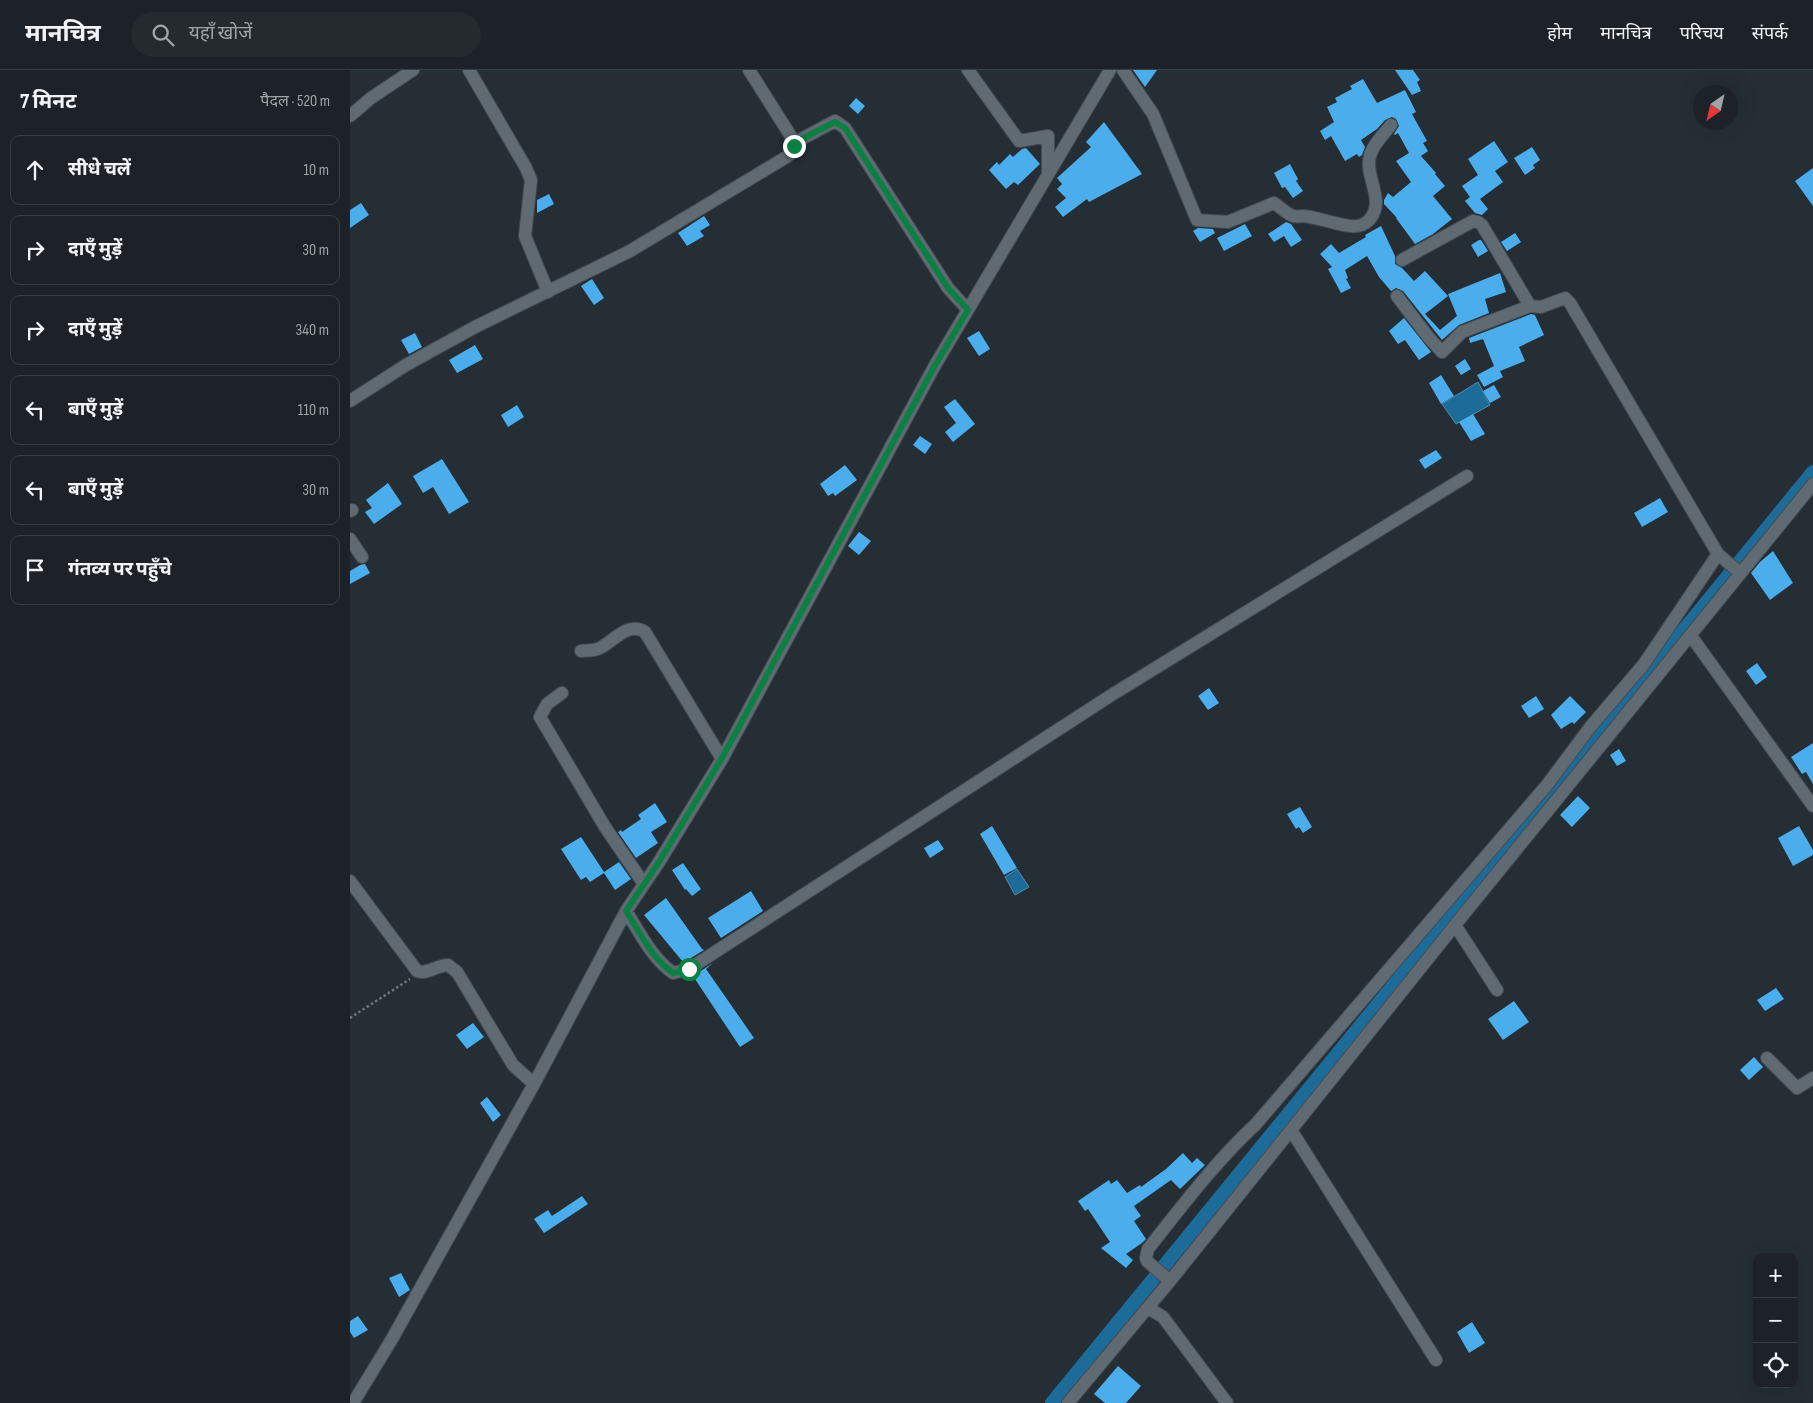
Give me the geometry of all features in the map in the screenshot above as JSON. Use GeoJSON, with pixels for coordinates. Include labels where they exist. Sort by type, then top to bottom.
{"type":"FeatureCollection","features":[{"type":"Feature","properties":{"kind":"street"},"geometry":{"type":"LineString","coordinates":[[350,116],[371,98],[413,70]]}},
{"type":"Feature","properties":{"kind":"street"},"geometry":{"type":"LineString","coordinates":[[470,70],[531,180],[525,236],[548,292]]}},
{"type":"Feature","properties":{"kind":"street"},"geometry":{"type":"LineString","coordinates":[[350,401],[406,365],[475,326],[630,251],[788,156],[794,149],[794,143],[749,70]]}},
{"type":"Feature","properties":{"kind":"street"},"geometry":{"type":"LineString","coordinates":[[968,70],[1019,141],[1048,136],[1048,173]]}},
{"type":"Feature","properties":{"kind":"street"},"geometry":{"type":"LineString","coordinates":[[353,1403],[392,1340],[534,1084],[626,911],[659,862],[722,758],[934,367],[1110,70]]}},
{"type":"Feature","properties":{"kind":"street"},"geometry":{"type":"LineString","coordinates":[[1123,70],[1152,114],[1197,220],[1228,222],[1274,203],[1294,217],[1310,217],[1347,226],[1363,225],[1375,213],[1377,205],[1369,171],[1370,156],[1373,148],[1391,124]]}},
{"type":"Feature","properties":{"kind":"street"},"geometry":{"type":"LineString","coordinates":[[794,143],[835,122],[845,128],[948,288],[968,310]]}},
{"type":"Feature","properties":{"kind":"street"},"geometry":{"type":"LineString","coordinates":[[1402,260],[1473,221],[1478,222],[1482,225],[1530,306]]}},
{"type":"Feature","properties":{"kind":"street"},"geometry":{"type":"LineString","coordinates":[[1397,296],[1442,352],[1462,332],[1530,306],[1541,307],[1565,298],[1570,303],[1719,555],[1738,572]]}},
{"type":"Feature","properties":{"kind":"street"},"geometry":{"type":"LineString","coordinates":[[626,911],[663,966],[673,973],[689,969],[1110,696],[1467,476]]}},
{"type":"Feature","properties":{"kind":"street"},"geometry":{"type":"LineString","coordinates":[[1068,1403],[1148,1308],[1165,1277],[1291,1130],[1455,925],[1691,636],[1738,572],[1813,484]]}},
{"type":"Feature","properties":{"kind":"street"},"geometry":{"type":"LineString","coordinates":[[350,539],[362,557]]}},
{"type":"Feature","properties":{"kind":"street"},"geometry":{"type":"LineString","coordinates":[[1165,1277],[1147,1261],[1146,1253],[1148,1249],[1203,1180],[1236,1142],[1256,1124],[1547,785],[1591,726],[1644,664],[1719,555]]}},
{"type":"Feature","properties":{"kind":"street"},"geometry":{"type":"LineString","coordinates":[[581,651],[599,648],[630,628],[639,628],[645,632],[722,758]]}},
{"type":"Feature","properties":{"kind":"street"},"geometry":{"type":"LineString","coordinates":[[1691,636],[1813,806]]}},
{"type":"Feature","properties":{"kind":"street"},"geometry":{"type":"LineString","coordinates":[[562,693],[547,704],[540,718],[605,827],[644,884]]}},
{"type":"Feature","properties":{"kind":"street"},"geometry":{"type":"LineString","coordinates":[[350,881],[414,968],[419,972],[424,972],[443,965],[454,968],[513,1064],[534,1084]]}},
{"type":"Feature","properties":{"kind":"street"},"geometry":{"type":"LineString","coordinates":[[1455,925],[1497,990]]}},
{"type":"Feature","properties":{"kind":"street"},"geometry":{"type":"LineString","coordinates":[[1766,1058],[1797,1088],[1813,1078]]}},
{"type":"Feature","properties":{"kind":"street"},"geometry":{"type":"LineString","coordinates":[[1291,1130],[1436,1360]]}},
{"type":"Feature","properties":{"kind":"street"},"geometry":{"type":"LineString","coordinates":[[1148,1308],[1163,1318],[1227,1403]]}},
{"type":"Feature","properties":{"kind":"path"},"geometry":{"type":"LineString","coordinates":[[350,1018],[419,972]]}},
{"type":"Feature","properties":{"kind":"water"},"geometry":{"type":"Polygon","coordinates":[[[1478,382],[1490,405],[1456,424],[1442,404],[1478,382]]]}},
{"type":"Feature","properties":{"kind":"water"},"geometry":{"type":"Polygon","coordinates":[[[1017,869],[1029,887],[1015,895],[1005,877],[1017,869]]]}},
{"type":"Feature","properties":{"kind":"building"},"geometry":{"type":"Polygon","coordinates":[[[1133,70],[1157,70],[1145,87],[1133,70]]]}},
{"type":"Feature","properties":{"kind":"building"},"geometry":{"type":"Polygon","coordinates":[[[1395,70],[1413,70],[1420,80],[1417,82],[1421,91],[1412,95],[1395,70]]]}},
{"type":"Feature","properties":{"kind":"building"},"geometry":{"type":"Polygon","coordinates":[[[1363,79],[1377,103],[1405,90],[1416,112],[1412,114],[1427,141],[1423,143],[1428,151],[1421,156],[1445,186],[1433,196],[1452,219],[1433,234],[1415,244],[1397,218],[1384,204],[1388,193],[1393,197],[1411,182],[1396,161],[1409,153],[1398,133],[1394,134],[1399,126],[1396,119],[1392,117],[1385,120],[1377,129],[1361,140],[1365,147],[1362,155],[1359,157],[1357,154],[1345,161],[1331,136],[1325,140],[1320,131],[1334,122],[1327,107],[1337,102],[1335,98],[1352,89],[1350,86],[1363,79]]]}},
{"type":"Feature","properties":{"kind":"building"},"geometry":{"type":"Polygon","coordinates":[[[856,98],[865,106],[858,114],[849,106],[856,98]]]}},
{"type":"Feature","properties":{"kind":"building"},"geometry":{"type":"Polygon","coordinates":[[[1104,122],[1142,174],[1089,202],[1087,199],[1063,217],[1055,207],[1066,198],[1057,189],[1062,184],[1057,178],[1091,147],[1086,142],[1104,122]]]}},
{"type":"Feature","properties":{"kind":"building"},"geometry":{"type":"Polygon","coordinates":[[[1494,141],[1508,162],[1495,171],[1503,182],[1480,199],[1488,209],[1482,215],[1475,213],[1465,201],[1470,197],[1462,186],[1478,175],[1468,159],[1494,141]]]}},
{"type":"Feature","properties":{"kind":"building"},"geometry":{"type":"Polygon","coordinates":[[[1532,147],[1540,160],[1533,165],[1535,168],[1525,175],[1514,158],[1532,147]]]}},
{"type":"Feature","properties":{"kind":"building"},"geometry":{"type":"Polygon","coordinates":[[[1026,148],[1040,164],[1018,185],[1014,182],[1006,189],[989,170],[997,162],[999,165],[1010,154],[1013,157],[1026,148]]]}},
{"type":"Feature","properties":{"kind":"building"},"geometry":{"type":"Polygon","coordinates":[[[1290,164],[1298,179],[1296,181],[1303,191],[1293,198],[1285,187],[1282,188],[1274,173],[1290,164]]]}},
{"type":"Feature","properties":{"kind":"building"},"geometry":{"type":"Polygon","coordinates":[[[1813,168],[1813,206],[1795,181],[1813,168]]]}},
{"type":"Feature","properties":{"kind":"building"},"geometry":{"type":"Polygon","coordinates":[[[549,194],[554,204],[537,213],[537,200],[549,194]]]}},
{"type":"Feature","properties":{"kind":"building"},"geometry":{"type":"Polygon","coordinates":[[[361,203],[369,215],[350,228],[350,210],[361,203]]]}},
{"type":"Feature","properties":{"kind":"building"},"geometry":{"type":"Polygon","coordinates":[[[704,216],[710,225],[700,231],[704,236],[687,246],[678,233],[704,216]]]}},
{"type":"Feature","properties":{"kind":"building"},"geometry":{"type":"Polygon","coordinates":[[[1286,222],[1291,224],[1302,240],[1291,247],[1284,236],[1274,242],[1268,234],[1286,222]]]}},
{"type":"Feature","properties":{"kind":"building"},"geometry":{"type":"Polygon","coordinates":[[[1245,224],[1252,236],[1224,251],[1217,238],[1245,224]]]}},
{"type":"Feature","properties":{"kind":"building"},"geometry":{"type":"Polygon","coordinates":[[[1381,226],[1395,256],[1395,264],[1402,268],[1414,281],[1425,271],[1448,296],[1425,314],[1440,330],[1457,316],[1448,294],[1500,273],[1506,292],[1485,299],[1489,313],[1459,325],[1442,340],[1403,291],[1396,288],[1391,291],[1379,277],[1367,256],[1345,270],[1348,278],[1346,279],[1351,288],[1341,293],[1328,269],[1332,267],[1320,254],[1331,244],[1339,253],[1381,226]]]}},
{"type":"Feature","properties":{"kind":"building"},"geometry":{"type":"Polygon","coordinates":[[[1198,228],[1213,229],[1215,233],[1200,242],[1193,231],[1198,228]]]}},
{"type":"Feature","properties":{"kind":"building"},"geometry":{"type":"Polygon","coordinates":[[[1515,233],[1521,242],[1507,251],[1501,242],[1515,233]]]}},
{"type":"Feature","properties":{"kind":"building"},"geometry":{"type":"Polygon","coordinates":[[[1481,240],[1488,251],[1478,257],[1471,245],[1481,240]]]}},
{"type":"Feature","properties":{"kind":"building"},"geometry":{"type":"Polygon","coordinates":[[[592,279],[604,298],[594,305],[581,286],[592,279]]]}},
{"type":"Feature","properties":{"kind":"building"},"geometry":{"type":"Polygon","coordinates":[[[1531,314],[1535,315],[1544,335],[1519,347],[1525,361],[1500,371],[1503,377],[1484,387],[1477,375],[1494,366],[1483,339],[1470,343],[1469,338],[1531,314]]]}},
{"type":"Feature","properties":{"kind":"building"},"geometry":{"type":"Polygon","coordinates":[[[1404,318],[1431,352],[1419,360],[1405,340],[1398,344],[1389,331],[1404,318]]]}},
{"type":"Feature","properties":{"kind":"building"},"geometry":{"type":"Polygon","coordinates":[[[979,331],[990,349],[979,356],[967,338],[979,331]]]}},
{"type":"Feature","properties":{"kind":"building"},"geometry":{"type":"Polygon","coordinates":[[[415,333],[422,347],[409,354],[401,340],[415,333]]]}},
{"type":"Feature","properties":{"kind":"building"},"geometry":{"type":"Polygon","coordinates":[[[475,345],[483,359],[457,373],[449,360],[475,345]]]}},
{"type":"Feature","properties":{"kind":"building"},"geometry":{"type":"Polygon","coordinates":[[[1465,359],[1471,369],[1461,375],[1455,366],[1465,359]]]}},
{"type":"Feature","properties":{"kind":"building"},"geometry":{"type":"Polygon","coordinates":[[[1441,375],[1454,396],[1441,404],[1429,383],[1441,375]]]}},
{"type":"Feature","properties":{"kind":"building"},"geometry":{"type":"Polygon","coordinates":[[[1494,385],[1501,397],[1490,403],[1483,391],[1494,385]]]}},
{"type":"Feature","properties":{"kind":"building"},"geometry":{"type":"Polygon","coordinates":[[[955,399],[975,424],[953,442],[945,432],[956,423],[944,407],[955,399]]]}},
{"type":"Feature","properties":{"kind":"building"},"geometry":{"type":"Polygon","coordinates":[[[517,405],[524,417],[508,427],[501,415],[517,405]]]}},
{"type":"Feature","properties":{"kind":"building"},"geometry":{"type":"Polygon","coordinates":[[[1473,414],[1485,434],[1471,441],[1459,422],[1473,414]]]}},
{"type":"Feature","properties":{"kind":"building"},"geometry":{"type":"Polygon","coordinates":[[[920,436],[932,444],[925,454],[913,445],[920,436]]]}},
{"type":"Feature","properties":{"kind":"building"},"geometry":{"type":"Polygon","coordinates":[[[1436,450],[1442,458],[1425,469],[1419,460],[1436,450]]]}},
{"type":"Feature","properties":{"kind":"building"},"geometry":{"type":"Polygon","coordinates":[[[442,459],[469,502],[449,514],[433,487],[423,493],[413,476],[442,459]]]}},
{"type":"Feature","properties":{"kind":"building"},"geometry":{"type":"Polygon","coordinates":[[[845,465],[857,480],[835,496],[833,493],[828,496],[820,484],[845,465]]]}},
{"type":"Feature","properties":{"kind":"building"},"geometry":{"type":"Polygon","coordinates":[[[388,483],[402,504],[374,524],[365,512],[372,508],[366,500],[388,483]]]}},
{"type":"Feature","properties":{"kind":"building"},"geometry":{"type":"Polygon","coordinates":[[[1660,498],[1668,512],[1642,527],[1634,513],[1660,498]]]}},
{"type":"Feature","properties":{"kind":"building"},"geometry":{"type":"Polygon","coordinates":[[[859,532],[871,541],[859,555],[848,546],[859,532]]]}},
{"type":"Feature","properties":{"kind":"building"},"geometry":{"type":"Polygon","coordinates":[[[1773,551],[1793,583],[1770,600],[1751,573],[1773,551]]]}},
{"type":"Feature","properties":{"kind":"building"},"geometry":{"type":"Polygon","coordinates":[[[365,564],[370,573],[350,584],[350,571],[365,564]]]}},
{"type":"Feature","properties":{"kind":"building"},"geometry":{"type":"Polygon","coordinates":[[[1757,663],[1767,677],[1756,685],[1746,671],[1757,663]]]}},
{"type":"Feature","properties":{"kind":"building"},"geometry":{"type":"Polygon","coordinates":[[[1209,688],[1219,703],[1208,710],[1198,696],[1209,688]]]}},
{"type":"Feature","properties":{"kind":"building"},"geometry":{"type":"Polygon","coordinates":[[[1536,696],[1544,709],[1529,718],[1521,706],[1536,696]]]}},
{"type":"Feature","properties":{"kind":"building"},"geometry":{"type":"Polygon","coordinates":[[[1570,696],[1586,712],[1574,724],[1572,722],[1561,729],[1551,715],[1570,696]]]}},
{"type":"Feature","properties":{"kind":"building"},"geometry":{"type":"Polygon","coordinates":[[[1813,743],[1813,784],[1806,772],[1802,774],[1791,757],[1813,743]]]}},
{"type":"Feature","properties":{"kind":"building"},"geometry":{"type":"Polygon","coordinates":[[[1619,749],[1626,761],[1617,766],[1610,755],[1619,749]]]}},
{"type":"Feature","properties":{"kind":"building"},"geometry":{"type":"Polygon","coordinates":[[[1578,796],[1590,808],[1572,827],[1560,815],[1578,796]]]}},
{"type":"Feature","properties":{"kind":"building"},"geometry":{"type":"Polygon","coordinates":[[[655,803],[667,822],[651,832],[658,843],[636,858],[618,832],[621,830],[622,832],[641,819],[638,815],[655,803]]]}},
{"type":"Feature","properties":{"kind":"building"},"geometry":{"type":"Polygon","coordinates":[[[1300,807],[1312,827],[1303,833],[1299,827],[1296,829],[1287,814],[1300,807]]]}},
{"type":"Feature","properties":{"kind":"building"},"geometry":{"type":"Polygon","coordinates":[[[992,826],[1017,868],[1004,875],[980,834],[992,826]]]}},
{"type":"Feature","properties":{"kind":"building"},"geometry":{"type":"Polygon","coordinates":[[[1799,826],[1813,850],[1813,855],[1793,866],[1778,838],[1799,826]]]}},
{"type":"Feature","properties":{"kind":"building"},"geometry":{"type":"Polygon","coordinates":[[[581,837],[604,872],[619,862],[631,879],[615,890],[604,873],[590,882],[586,877],[581,880],[561,849],[581,837]]]}},
{"type":"Feature","properties":{"kind":"building"},"geometry":{"type":"Polygon","coordinates":[[[938,840],[944,849],[930,858],[924,848],[938,840]]]}},
{"type":"Feature","properties":{"kind":"building"},"geometry":{"type":"Polygon","coordinates":[[[683,863],[701,889],[692,896],[685,890],[672,870],[683,863]]]}},
{"type":"Feature","properties":{"kind":"building"},"geometry":{"type":"Polygon","coordinates":[[[751,891],[763,911],[721,938],[708,918],[751,891]]]}},
{"type":"Feature","properties":{"kind":"building"},"geometry":{"type":"Polygon","coordinates":[[[666,898],[704,950],[683,962],[644,915],[666,898]]]}},
{"type":"Feature","properties":{"kind":"building"},"geometry":{"type":"Polygon","coordinates":[[[713,963],[706,969],[754,1038],[740,1047],[693,976],[713,963]]]}},
{"type":"Feature","properties":{"kind":"building"},"geometry":{"type":"Polygon","coordinates":[[[1776,988],[1784,999],[1765,1011],[1757,1000],[1776,988]]]}},
{"type":"Feature","properties":{"kind":"building"},"geometry":{"type":"Polygon","coordinates":[[[1514,1001],[1529,1022],[1503,1040],[1488,1019],[1514,1001]]]}},
{"type":"Feature","properties":{"kind":"building"},"geometry":{"type":"Polygon","coordinates":[[[473,1023],[484,1037],[467,1049],[456,1035],[473,1023]]]}},
{"type":"Feature","properties":{"kind":"building"},"geometry":{"type":"Polygon","coordinates":[[[1754,1057],[1763,1067],[1749,1080],[1740,1070],[1754,1057]]]}},
{"type":"Feature","properties":{"kind":"building"},"geometry":{"type":"Polygon","coordinates":[[[487,1097],[501,1115],[493,1122],[480,1103],[487,1097]]]}},
{"type":"Feature","properties":{"kind":"building"},"geometry":{"type":"Polygon","coordinates":[[[1183,1153],[1192,1163],[1197,1158],[1205,1165],[1180,1189],[1171,1180],[1134,1206],[1141,1216],[1134,1221],[1146,1239],[1126,1254],[1133,1260],[1126,1268],[1101,1248],[1110,1242],[1088,1209],[1085,1211],[1078,1201],[1109,1180],[1111,1184],[1117,1180],[1127,1193],[1140,1185],[1141,1187],[1166,1169],[1183,1153]]]}},
{"type":"Feature","properties":{"kind":"building"},"geometry":{"type":"Polygon","coordinates":[[[582,1196],[588,1204],[544,1233],[534,1219],[548,1210],[552,1216],[582,1196]]]}},
{"type":"Feature","properties":{"kind":"building"},"geometry":{"type":"Polygon","coordinates":[[[401,1273],[410,1290],[399,1297],[389,1278],[401,1273]]]}},
{"type":"Feature","properties":{"kind":"building"},"geometry":{"type":"Polygon","coordinates":[[[358,1316],[368,1330],[354,1338],[350,1332],[350,1321],[358,1316]]]}},
{"type":"Feature","properties":{"kind":"building"},"geometry":{"type":"Polygon","coordinates":[[[1472,1322],[1485,1343],[1469,1353],[1457,1332],[1472,1322]]]}},
{"type":"Feature","properties":{"kind":"building"},"geometry":{"type":"Polygon","coordinates":[[[1118,1366],[1141,1386],[1126,1403],[1105,1403],[1094,1394],[1118,1366]]]}},
{"type":"Feature","properties":{"kind":"waterway"},"geometry":{"type":"LineString","coordinates":[[1052,1403],[1813,472]]}},
{"type":"Feature","properties":{"kind":"route"},"geometry":{"type":"LineString","coordinates":[[689,969],[673,973],[663,966],[626,911],[659,862],[722,758],[934,367],[968,310],[948,288],[845,128],[838,122],[835,122],[794,143],[794,146]]}}]}
